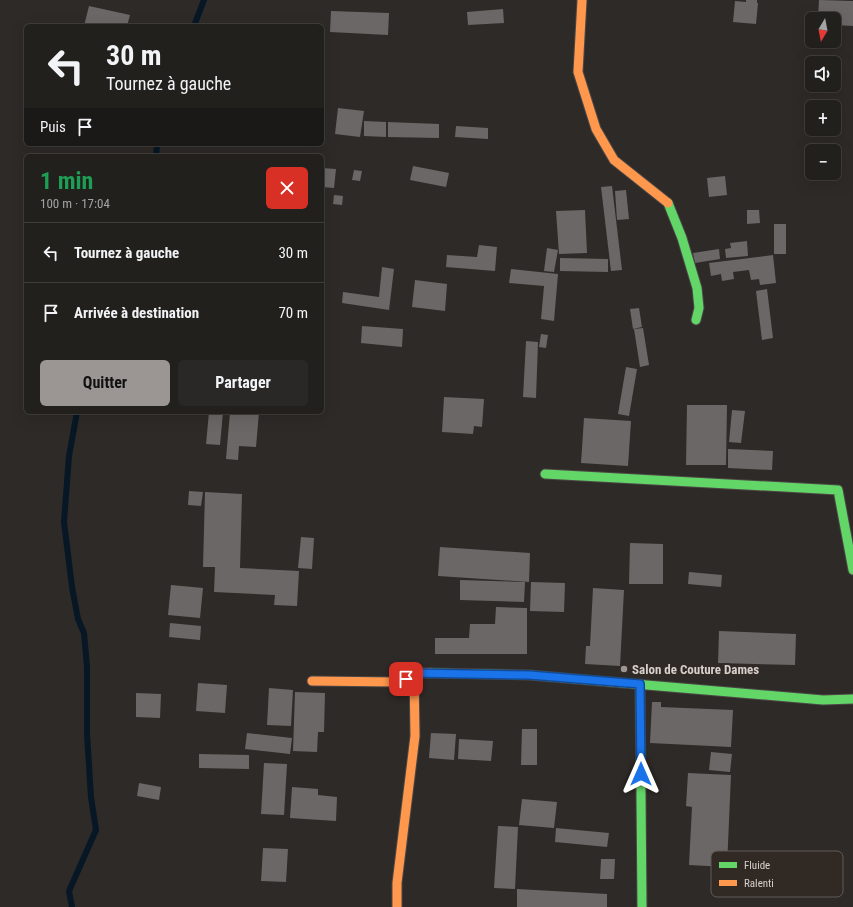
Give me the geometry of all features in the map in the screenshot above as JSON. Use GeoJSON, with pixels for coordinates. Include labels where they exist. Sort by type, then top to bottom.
{"type":"FeatureCollection","features":[{"type":"Feature","properties":{"kind":"street"},"geometry":{"type":"LineString","coordinates":[[582,0],[578,72],[596,129],[614,160],[667,202],[682,238],[697,288],[699,308],[696,320]]}},
{"type":"Feature","properties":{"kind":"street"},"geometry":{"type":"LineString","coordinates":[[545,474],[838,490],[853,570]]}},
{"type":"Feature","properties":{"kind":"street"},"geometry":{"type":"LineString","coordinates":[[397,907],[397,883],[415,736],[414,673]]}},
{"type":"Feature","properties":{"kind":"street"},"geometry":{"type":"LineString","coordinates":[[312,681],[397,682],[406,679],[414,673],[529,675],[823,700],[853,699]]}},
{"type":"Feature","properties":{"kind":"street"},"geometry":{"type":"LineString","coordinates":[[640,684],[642,907]]}},
{"type":"Feature","properties":{"kind":"building"},"geometry":{"type":"Polygon","coordinates":[[[746,0],[757,0],[756,24],[733,22],[735,1],[746,2],[746,0]]]}},
{"type":"Feature","properties":{"kind":"building"},"geometry":{"type":"Polygon","coordinates":[[[819,0],[853,1],[853,26],[841,25],[841,12],[818,12],[819,0]]]}},
{"type":"Feature","properties":{"kind":"building"},"geometry":{"type":"Polygon","coordinates":[[[89,6],[130,15],[128,24],[84,24],[89,6]]]}},
{"type":"Feature","properties":{"kind":"building"},"geometry":{"type":"Polygon","coordinates":[[[503,9],[504,23],[468,25],[467,12],[503,9]]]}},
{"type":"Feature","properties":{"kind":"building"},"geometry":{"type":"Polygon","coordinates":[[[331,11],[389,13],[388,35],[330,32],[331,11]]]}},
{"type":"Feature","properties":{"kind":"building"},"geometry":{"type":"Polygon","coordinates":[[[338,108],[364,111],[360,137],[335,134],[338,108]]]}},
{"type":"Feature","properties":{"kind":"building"},"geometry":{"type":"Polygon","coordinates":[[[364,121],[386,122],[386,137],[364,136],[364,121]]]}},
{"type":"Feature","properties":{"kind":"building"},"geometry":{"type":"Polygon","coordinates":[[[388,122],[439,124],[439,138],[388,137],[388,122]]]}},
{"type":"Feature","properties":{"kind":"building"},"geometry":{"type":"Polygon","coordinates":[[[456,126],[488,128],[488,139],[455,137],[456,126]]]}},
{"type":"Feature","properties":{"kind":"building"},"geometry":{"type":"Polygon","coordinates":[[[413,166],[449,173],[446,187],[410,180],[413,166]]]}},
{"type":"Feature","properties":{"kind":"building"},"geometry":{"type":"Polygon","coordinates":[[[324,168],[336,169],[334,188],[324,187],[324,168]]]}},
{"type":"Feature","properties":{"kind":"building"},"geometry":{"type":"Polygon","coordinates":[[[354,170],[362,171],[360,181],[352,180],[354,170]]]}},
{"type":"Feature","properties":{"kind":"building"},"geometry":{"type":"Polygon","coordinates":[[[725,176],[727,195],[709,197],[707,178],[725,176]]]}},
{"type":"Feature","properties":{"kind":"building"},"geometry":{"type":"Polygon","coordinates":[[[612,186],[622,270],[611,271],[601,187],[612,186]]]}},
{"type":"Feature","properties":{"kind":"building"},"geometry":{"type":"Polygon","coordinates":[[[626,190],[629,219],[617,220],[615,191],[626,190]]]}},
{"type":"Feature","properties":{"kind":"building"},"geometry":{"type":"Polygon","coordinates":[[[334,195],[343,196],[342,205],[333,204],[334,195]]]}},
{"type":"Feature","properties":{"kind":"building"},"geometry":{"type":"Polygon","coordinates":[[[585,210],[587,253],[559,254],[556,211],[585,210]]]}},
{"type":"Feature","properties":{"kind":"building"},"geometry":{"type":"Polygon","coordinates":[[[747,210],[759,210],[760,223],[747,224],[747,210]]]}},
{"type":"Feature","properties":{"kind":"building"},"geometry":{"type":"Polygon","coordinates":[[[774,224],[786,224],[786,254],[774,254],[774,224]]]}},
{"type":"Feature","properties":{"kind":"building"},"geometry":{"type":"Polygon","coordinates":[[[747,241],[748,256],[726,258],[725,249],[731,248],[730,243],[747,241]]]}},
{"type":"Feature","properties":{"kind":"building"},"geometry":{"type":"Polygon","coordinates":[[[479,245],[497,247],[495,271],[446,267],[447,255],[477,257],[479,245]]]}},
{"type":"Feature","properties":{"kind":"building"},"geometry":{"type":"Polygon","coordinates":[[[547,248],[558,250],[554,272],[544,271],[547,248]]]}},
{"type":"Feature","properties":{"kind":"building"},"geometry":{"type":"Polygon","coordinates":[[[719,249],[720,259],[695,263],[693,253],[719,249]]]}},
{"type":"Feature","properties":{"kind":"building"},"geometry":{"type":"Polygon","coordinates":[[[773,255],[776,283],[760,285],[759,279],[751,280],[749,270],[733,272],[734,279],[722,281],[721,274],[711,276],[709,263],[773,255]]]}},
{"type":"Feature","properties":{"kind":"building"},"geometry":{"type":"Polygon","coordinates":[[[560,258],[608,259],[608,272],[560,271],[560,258]]]}},
{"type":"Feature","properties":{"kind":"building"},"geometry":{"type":"Polygon","coordinates":[[[382,267],[394,269],[389,310],[342,303],[343,292],[379,297],[382,267]]]}},
{"type":"Feature","properties":{"kind":"building"},"geometry":{"type":"Polygon","coordinates":[[[511,269],[558,274],[554,321],[541,319],[544,286],[509,283],[511,269]]]}},
{"type":"Feature","properties":{"kind":"building"},"geometry":{"type":"Polygon","coordinates":[[[415,280],[447,284],[445,311],[412,307],[415,280]]]}},
{"type":"Feature","properties":{"kind":"building"},"geometry":{"type":"Polygon","coordinates":[[[767,289],[773,338],[762,340],[756,291],[767,289]]]}},
{"type":"Feature","properties":{"kind":"building"},"geometry":{"type":"Polygon","coordinates":[[[639,308],[642,327],[633,329],[630,309],[639,308]]]}},
{"type":"Feature","properties":{"kind":"building"},"geometry":{"type":"Polygon","coordinates":[[[362,326],[403,329],[402,347],[361,343],[362,326]]]}},
{"type":"Feature","properties":{"kind":"building"},"geometry":{"type":"Polygon","coordinates":[[[643,328],[649,365],[640,367],[634,329],[643,328]]]}},
{"type":"Feature","properties":{"kind":"building"},"geometry":{"type":"Polygon","coordinates":[[[541,334],[548,335],[546,348],[539,347],[541,334]]]}},
{"type":"Feature","properties":{"kind":"building"},"geometry":{"type":"Polygon","coordinates":[[[526,341],[538,342],[536,398],[523,397],[526,341]]]}},
{"type":"Feature","properties":{"kind":"building"},"geometry":{"type":"Polygon","coordinates":[[[626,367],[637,369],[629,416],[618,414],[626,367]]]}},
{"type":"Feature","properties":{"kind":"building"},"geometry":{"type":"Polygon","coordinates":[[[444,397],[484,399],[482,427],[474,426],[473,434],[442,432],[444,397]]]}},
{"type":"Feature","properties":{"kind":"building"},"geometry":{"type":"Polygon","coordinates":[[[687,405],[727,405],[726,465],[686,465],[687,405]]]}},
{"type":"Feature","properties":{"kind":"building"},"geometry":{"type":"Polygon","coordinates":[[[732,410],[745,411],[741,443],[729,442],[732,410]]]}},
{"type":"Feature","properties":{"kind":"building"},"geometry":{"type":"Polygon","coordinates":[[[209,414],[223,414],[220,445],[206,444],[209,414]]]}},
{"type":"Feature","properties":{"kind":"building"},"geometry":{"type":"Polygon","coordinates":[[[230,414],[259,414],[256,447],[239,446],[238,460],[226,459],[230,414]]]}},
{"type":"Feature","properties":{"kind":"building"},"geometry":{"type":"Polygon","coordinates":[[[584,418],[631,421],[628,466],[581,463],[584,418]]]}},
{"type":"Feature","properties":{"kind":"building"},"geometry":{"type":"Polygon","coordinates":[[[728,449],[773,451],[772,470],[728,468],[728,449]]]}},
{"type":"Feature","properties":{"kind":"building"},"geometry":{"type":"Polygon","coordinates":[[[189,491],[203,492],[201,506],[188,505],[189,491]]]}},
{"type":"Feature","properties":{"kind":"building"},"geometry":{"type":"Polygon","coordinates":[[[205,492],[242,494],[240,568],[299,571],[297,606],[274,605],[275,595],[214,592],[215,567],[203,567],[205,492]]]}},
{"type":"Feature","properties":{"kind":"building"},"geometry":{"type":"Polygon","coordinates":[[[301,537],[314,538],[312,569],[298,568],[301,537]]]}},
{"type":"Feature","properties":{"kind":"building"},"geometry":{"type":"Polygon","coordinates":[[[630,543],[663,544],[663,584],[629,584],[630,543]]]}},
{"type":"Feature","properties":{"kind":"building"},"geometry":{"type":"Polygon","coordinates":[[[440,547],[530,553],[529,582],[438,576],[440,547]]]}},
{"type":"Feature","properties":{"kind":"building"},"geometry":{"type":"Polygon","coordinates":[[[689,572],[722,575],[721,587],[688,584],[689,572]]]}},
{"type":"Feature","properties":{"kind":"building"},"geometry":{"type":"Polygon","coordinates":[[[460,580],[525,582],[524,602],[460,600],[460,580]]]}},
{"type":"Feature","properties":{"kind":"building"},"geometry":{"type":"Polygon","coordinates":[[[531,582],[565,583],[564,612],[530,611],[531,582]]]}},
{"type":"Feature","properties":{"kind":"building"},"geometry":{"type":"Polygon","coordinates":[[[171,585],[203,588],[200,618],[168,615],[171,585]]]}},
{"type":"Feature","properties":{"kind":"building"},"geometry":{"type":"Polygon","coordinates":[[[593,588],[624,590],[620,666],[585,664],[586,646],[590,646],[593,588]]]}},
{"type":"Feature","properties":{"kind":"building"},"geometry":{"type":"Polygon","coordinates":[[[496,607],[527,608],[527,654],[435,654],[435,638],[469,638],[470,624],[495,624],[496,607]]]}},
{"type":"Feature","properties":{"kind":"building"},"geometry":{"type":"Polygon","coordinates":[[[170,623],[201,626],[200,640],[169,637],[170,623]]]}},
{"type":"Feature","properties":{"kind":"building"},"geometry":{"type":"Polygon","coordinates":[[[719,631],[796,634],[795,665],[718,663],[719,631]]]}},
{"type":"Feature","properties":{"kind":"building"},"geometry":{"type":"Polygon","coordinates":[[[198,683],[227,685],[225,713],[196,711],[198,683]]]}},
{"type":"Feature","properties":{"kind":"building"},"geometry":{"type":"Polygon","coordinates":[[[269,688],[293,690],[291,726],[267,725],[269,688]]]}},
{"type":"Feature","properties":{"kind":"building"},"geometry":{"type":"Polygon","coordinates":[[[295,692],[325,693],[324,732],[318,732],[317,752],[293,751],[295,692]]]}},
{"type":"Feature","properties":{"kind":"building"},"geometry":{"type":"Polygon","coordinates":[[[136,693],[161,694],[160,718],[136,717],[136,693]]]}},
{"type":"Feature","properties":{"kind":"building"},"geometry":{"type":"Polygon","coordinates":[[[652,702],[661,702],[661,707],[733,710],[731,747],[650,743],[652,702]]]}},
{"type":"Feature","properties":{"kind":"building"},"geometry":{"type":"Polygon","coordinates":[[[522,729],[537,729],[537,765],[521,765],[522,729]]]}},
{"type":"Feature","properties":{"kind":"building"},"geometry":{"type":"Polygon","coordinates":[[[247,733],[292,738],[290,754],[245,749],[247,733]]]}},
{"type":"Feature","properties":{"kind":"building"},"geometry":{"type":"Polygon","coordinates":[[[431,733],[456,734],[454,760],[429,758],[431,733]]]}},
{"type":"Feature","properties":{"kind":"building"},"geometry":{"type":"Polygon","coordinates":[[[459,739],[493,741],[491,761],[458,759],[459,739]]]}},
{"type":"Feature","properties":{"kind":"building"},"geometry":{"type":"Polygon","coordinates":[[[711,752],[732,754],[730,772],[709,770],[711,752]]]}},
{"type":"Feature","properties":{"kind":"building"},"geometry":{"type":"Polygon","coordinates":[[[199,754],[249,755],[249,769],[199,768],[199,754]]]}},
{"type":"Feature","properties":{"kind":"building"},"geometry":{"type":"Polygon","coordinates":[[[264,763],[287,764],[284,815],[261,814],[264,763]]]}},
{"type":"Feature","properties":{"kind":"building"},"geometry":{"type":"Polygon","coordinates":[[[688,773],[731,775],[728,851],[711,851],[711,866],[689,865],[692,807],[686,806],[688,773]]]}},
{"type":"Feature","properties":{"kind":"building"},"geometry":{"type":"Polygon","coordinates":[[[139,783],[161,787],[159,800],[137,796],[139,783]]]}},
{"type":"Feature","properties":{"kind":"building"},"geometry":{"type":"Polygon","coordinates":[[[292,787],[318,789],[318,795],[337,797],[336,821],[290,818],[292,787]]]}},
{"type":"Feature","properties":{"kind":"building"},"geometry":{"type":"Polygon","coordinates":[[[522,799],[557,802],[554,828],[519,825],[522,799]]]}},
{"type":"Feature","properties":{"kind":"building"},"geometry":{"type":"Polygon","coordinates":[[[498,826],[518,827],[515,889],[494,888],[498,826]]]}},
{"type":"Feature","properties":{"kind":"building"},"geometry":{"type":"Polygon","coordinates":[[[556,828],[609,833],[607,847],[555,842],[556,828]]]}},
{"type":"Feature","properties":{"kind":"building"},"geometry":{"type":"Polygon","coordinates":[[[263,848],[288,849],[286,882],[261,881],[263,848]]]}},
{"type":"Feature","properties":{"kind":"building"},"geometry":{"type":"Polygon","coordinates":[[[601,859],[615,859],[614,879],[600,879],[601,859]]]}},
{"type":"Feature","properties":{"kind":"building"},"geometry":{"type":"Polygon","coordinates":[[[517,889],[607,894],[607,907],[517,907],[517,889]]]}},
{"type":"Feature","properties":{"kind":"waterway"},"geometry":{"type":"LineString","coordinates":[[195,24],[204,0]]}},
{"type":"Feature","properties":{"kind":"waterway"},"geometry":{"type":"LineString","coordinates":[[156,154],[157,146]]}},
{"type":"Feature","properties":{"kind":"waterway"},"geometry":{"type":"LineString","coordinates":[[72,907],[69,891],[96,830],[91,797],[87,734],[87,667],[84,633],[78,619],[72,587],[64,522],[69,456],[77,414]]}},
{"type":"Feature","properties":{"kind":"traffic: fast"},"geometry":{"type":"LineString","coordinates":[[668,203],[682,238],[697,288],[699,308],[696,320]]}},
{"type":"Feature","properties":{"kind":"traffic: fast"},"geometry":{"type":"LineString","coordinates":[[545,474],[838,490],[853,570]]}},
{"type":"Feature","properties":{"kind":"traffic: fast"},"geometry":{"type":"LineString","coordinates":[[430,673],[529,675],[823,700],[853,699]]}},
{"type":"Feature","properties":{"kind":"traffic: fast"},"geometry":{"type":"LineString","coordinates":[[640,684],[642,907]]}},
{"type":"Feature","properties":{"kind":"traffic: slow"},"geometry":{"type":"LineString","coordinates":[[582,0],[578,72],[596,129],[614,160],[668,203]]}},
{"type":"Feature","properties":{"kind":"traffic: slow"},"geometry":{"type":"LineString","coordinates":[[312,681],[397,682],[406,679],[414,673],[430,673]]}},
{"type":"Feature","properties":{"kind":"traffic: slow"},"geometry":{"type":"LineString","coordinates":[[397,907],[397,883],[415,736],[414,673]]}},
{"type":"Feature","properties":{"kind":"place","name":"Salon de Couture Dames"},"geometry":{"type":"Point","coordinates":[624,669]}},
{"type":"Feature","properties":{"kind":"route"},"geometry":{"type":"LineString","coordinates":[[406,679],[414,673],[529,675],[640,684],[641,774]]}}]}
